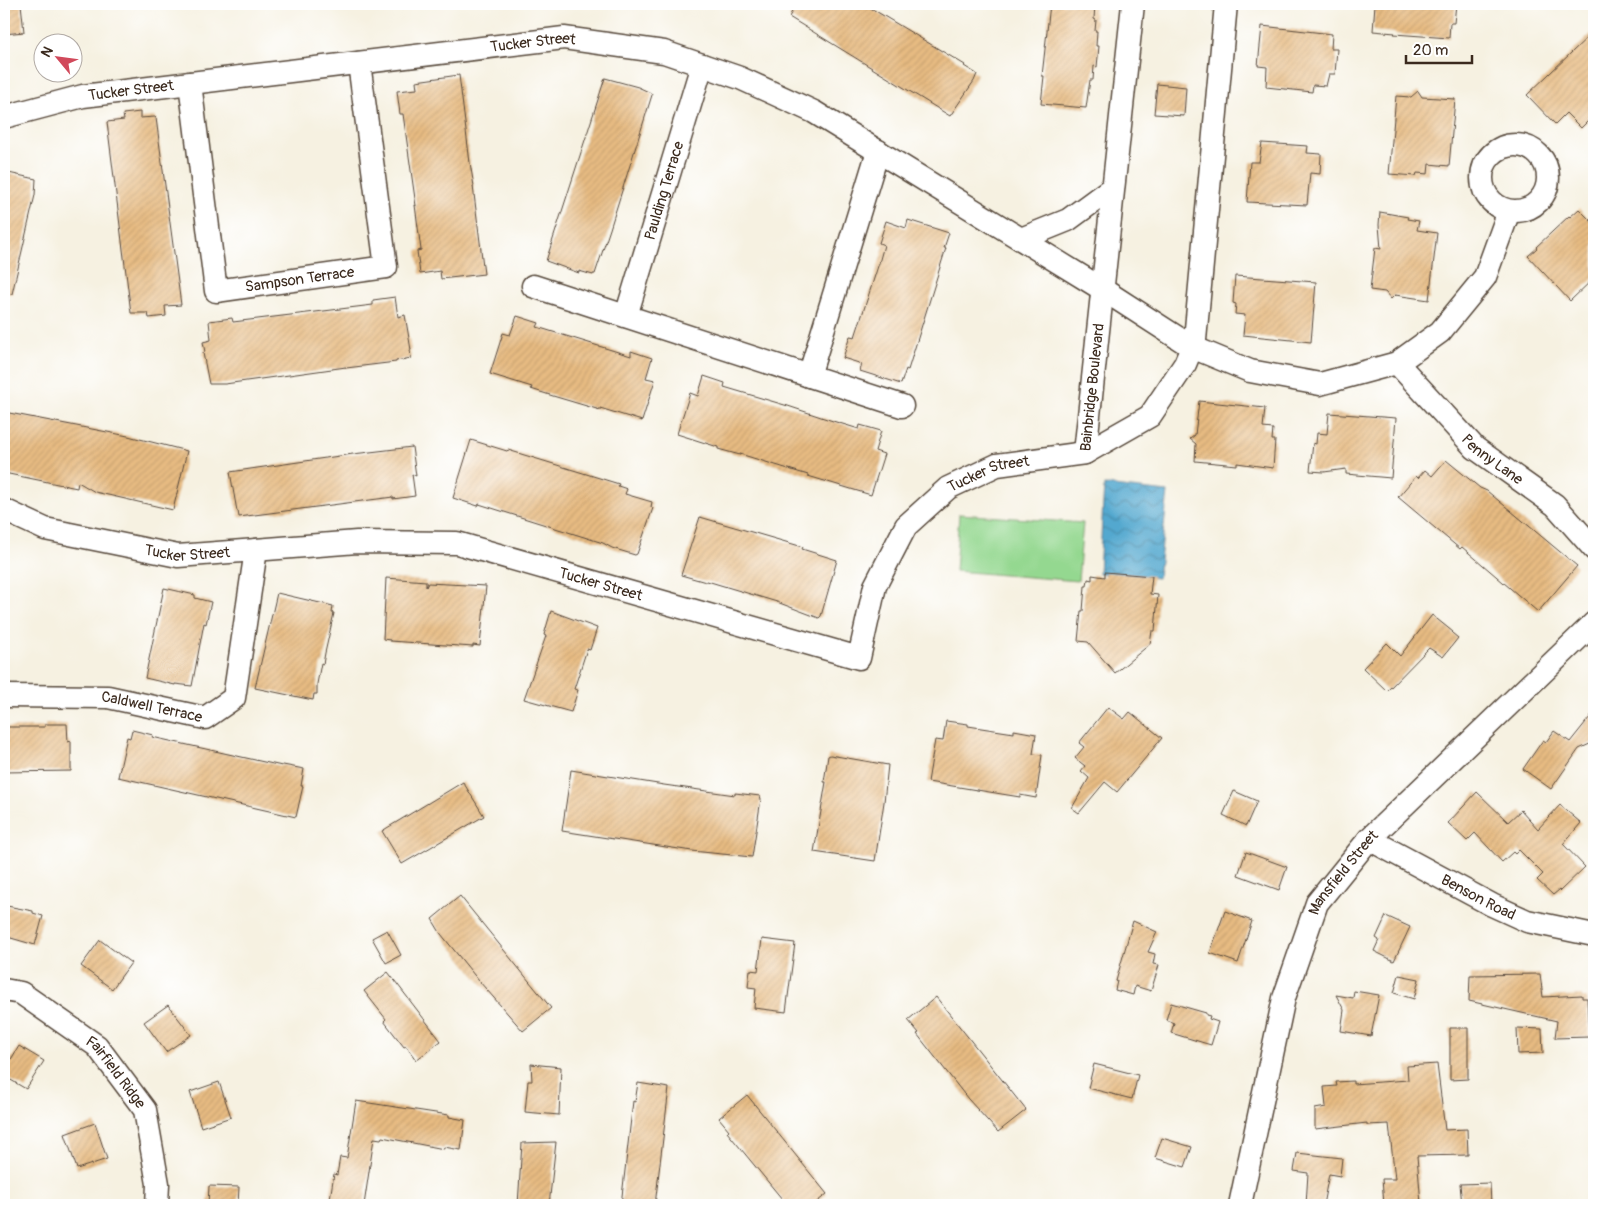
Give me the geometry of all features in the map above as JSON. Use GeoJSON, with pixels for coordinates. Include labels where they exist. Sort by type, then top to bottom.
{"type":"FeatureCollection","features":[{"type":"Feature","properties":{"kind":"street","name":"Bainbridge Boulevard"},"geometry":{"type":"LineString","coordinates":[[1085,453],[1132,4]]}},
{"type":"Feature","properties":{"kind":"street","name":"Bainbridge Boulevard"},"geometry":{"type":"LineString","coordinates":[[1085,453],[1150,416],[1185,364],[1195,340],[1226,4]]}},
{"type":"Feature","properties":{"kind":"street","name":"Tucker Street"},"geometry":{"type":"LineString","coordinates":[[4,118],[83,96],[564,38],[664,52],[740,78],[814,112],[1192,346]]}},
{"type":"Feature","properties":{"kind":"street","name":"Sampson Terrace"},"geometry":{"type":"LineString","coordinates":[[190,83],[216,291],[386,267],[359,63]]}},
{"type":"Feature","properties":{"kind":"street","name":"Paulding Terrace"},"geometry":{"type":"LineString","coordinates":[[626,316],[702,65]]}},
{"type":"Feature","properties":{"kind":"street"},"geometry":{"type":"LineString","coordinates":[[809,376],[878,151]]}},
{"type":"Feature","properties":{"kind":"street"},"geometry":{"type":"LineString","coordinates":[[1021,239],[1068,220],[1113,187]]}},
{"type":"Feature","properties":{"kind":"street"},"geometry":{"type":"LineString","coordinates":[[1192,346],[1250,371],[1320,384],[1397,363],[1440,332],[1486,277],[1509,211]]}},
{"type":"Feature","properties":{"kind":"street"},"geometry":{"type":"LineString","coordinates":[[533,286],[902,406]]}},
{"type":"Feature","properties":{"kind":"street","name":"Penny Lane"},"geometry":{"type":"LineString","coordinates":[[1397,363],[1474,448],[1555,505],[1594,549]]}},
{"type":"Feature","properties":{"kind":"street","name":"Tucker Street"},"geometry":{"type":"LineString","coordinates":[[4,510],[45,529],[178,556],[357,542],[457,543],[859,658],[875,586],[906,526],[948,488],[997,465],[1085,453]]}},
{"type":"Feature","properties":{"kind":"street","name":"Caldwell Terrace"},"geometry":{"type":"LineString","coordinates":[[4,696],[108,697],[205,718],[234,698],[256,550]]}},
{"type":"Feature","properties":{"kind":"street","name":"Mansfield Street"},"geometry":{"type":"LineString","coordinates":[[1240,1205],[1284,998],[1317,903],[1369,839],[1594,623]]}},
{"type":"Feature","properties":{"kind":"street","name":"Benson Road"},"geometry":{"type":"LineString","coordinates":[[1369,839],[1492,905],[1527,921],[1594,935]]}},
{"type":"Feature","properties":{"kind":"street","name":"Fairfield Ridge"},"geometry":{"type":"LineString","coordinates":[[4,990],[21,993],[97,1046],[145,1110],[158,1184],[157,1205]]}},
{"type":"Feature","properties":{"kind":"green space"},"geometry":{"type":"Polygon","coordinates":[[[959,514],[1083,523],[1078,581],[955,571],[959,514]]]}},
{"type":"Feature","properties":{"kind":"water"},"geometry":{"type":"Polygon","coordinates":[[[1104,485],[1168,492],[1158,578],[1099,573],[1104,485]]]}},
{"type":"Feature","properties":{"kind":"building"},"geometry":{"type":"Polygon","coordinates":[[[4,4],[21,4],[24,32],[4,34],[4,4]]]}},
{"type":"Feature","properties":{"kind":"building"},"geometry":{"type":"Polygon","coordinates":[[[796,4],[864,4],[977,74],[950,116],[789,17],[796,4]]]}},
{"type":"Feature","properties":{"kind":"building"},"geometry":{"type":"Polygon","coordinates":[[[1050,4],[1095,4],[1096,46],[1099,46],[1097,67],[1094,66],[1093,80],[1090,80],[1086,108],[1041,104],[1044,76],[1042,76],[1050,4]]]}},
{"type":"Feature","properties":{"kind":"building"},"geometry":{"type":"Polygon","coordinates":[[[1375,4],[1456,4],[1454,23],[1450,23],[1449,38],[1373,31],[1375,4]]]}},
{"type":"Feature","properties":{"kind":"building"},"geometry":{"type":"Polygon","coordinates":[[[1262,26],[1332,34],[1331,49],[1337,49],[1335,74],[1329,74],[1326,86],[1313,85],[1312,92],[1266,87],[1267,67],[1258,66],[1262,26]]]}},
{"type":"Feature","properties":{"kind":"building"},"geometry":{"type":"Polygon","coordinates":[[[1594,31],[1594,115],[1581,128],[1566,113],[1555,124],[1527,95],[1594,31]]]}},
{"type":"Feature","properties":{"kind":"building"},"geometry":{"type":"Polygon","coordinates":[[[459,75],[484,274],[441,279],[440,271],[420,274],[417,251],[421,250],[416,206],[403,114],[400,114],[397,91],[417,89],[416,81],[459,75]]]}},
{"type":"Feature","properties":{"kind":"building"},"geometry":{"type":"Polygon","coordinates":[[[605,78],[638,87],[652,95],[610,229],[595,274],[593,275],[579,271],[579,273],[546,261],[605,78]]]}},
{"type":"Feature","properties":{"kind":"building"},"geometry":{"type":"Polygon","coordinates":[[[1157,84],[1186,87],[1184,116],[1154,114],[1157,84]]]}},
{"type":"Feature","properties":{"kind":"building"},"geometry":{"type":"Polygon","coordinates":[[[1418,91],[1422,97],[1455,99],[1449,166],[1429,164],[1428,174],[1417,173],[1416,176],[1389,174],[1396,96],[1411,97],[1418,91]]]}},
{"type":"Feature","properties":{"kind":"building"},"geometry":{"type":"Polygon","coordinates":[[[140,112],[140,118],[156,118],[181,305],[165,306],[166,316],[149,318],[148,313],[131,313],[107,122],[124,120],[123,114],[140,112]]]}},
{"type":"Feature","properties":{"kind":"building"},"geometry":{"type":"Polygon","coordinates":[[[1262,143],[1308,146],[1307,153],[1321,154],[1320,174],[1310,173],[1307,205],[1247,202],[1250,162],[1259,162],[1262,143]]]}},
{"type":"Feature","properties":{"kind":"building"},"geometry":{"type":"Polygon","coordinates":[[[4,172],[36,179],[35,195],[12,294],[4,293],[4,172]]]}},
{"type":"Feature","properties":{"kind":"building"},"geometry":{"type":"Polygon","coordinates":[[[1579,209],[1594,224],[1594,278],[1570,301],[1528,256],[1569,216],[1579,209]]]}},
{"type":"Feature","properties":{"kind":"building"},"geometry":{"type":"Polygon","coordinates":[[[1380,212],[1419,221],[1417,230],[1437,233],[1429,300],[1395,295],[1391,299],[1385,292],[1370,290],[1375,248],[1381,249],[1380,212]]]}},
{"type":"Feature","properties":{"kind":"building"},"geometry":{"type":"Polygon","coordinates":[[[908,220],[949,233],[908,370],[906,369],[901,384],[860,371],[862,364],[843,358],[850,336],[855,337],[879,263],[884,245],[879,243],[886,221],[906,228],[908,220]]]}},
{"type":"Feature","properties":{"kind":"building"},"geometry":{"type":"Polygon","coordinates":[[[1235,276],[1316,282],[1311,342],[1243,335],[1245,315],[1235,314],[1236,304],[1233,303],[1235,276]]]}},
{"type":"Feature","properties":{"kind":"building"},"geometry":{"type":"Polygon","coordinates":[[[395,297],[398,317],[405,315],[411,358],[396,362],[225,384],[209,384],[203,353],[205,352],[203,342],[211,340],[209,321],[232,318],[233,322],[373,305],[373,300],[395,297]]]}},
{"type":"Feature","properties":{"kind":"building"},"geometry":{"type":"Polygon","coordinates":[[[517,316],[539,323],[537,327],[631,356],[631,351],[652,358],[646,378],[655,380],[642,421],[553,396],[531,389],[532,387],[490,374],[503,333],[510,335],[517,316]]]}},
{"type":"Feature","properties":{"kind":"building"},"geometry":{"type":"Polygon","coordinates":[[[704,376],[725,383],[724,387],[836,422],[859,429],[860,425],[881,431],[875,451],[884,454],[871,495],[740,454],[718,449],[718,447],[677,434],[690,393],[698,396],[704,376]]]}},
{"type":"Feature","properties":{"kind":"building"},"geometry":{"type":"Polygon","coordinates":[[[1199,401],[1265,408],[1263,428],[1273,429],[1272,440],[1275,440],[1273,468],[1237,463],[1237,465],[1195,461],[1196,444],[1190,439],[1195,435],[1199,401]]]}},
{"type":"Feature","properties":{"kind":"building"},"geometry":{"type":"Polygon","coordinates":[[[4,412],[128,436],[187,451],[173,510],[95,492],[78,482],[77,488],[4,473],[4,412]]]}},
{"type":"Feature","properties":{"kind":"building"},"geometry":{"type":"Polygon","coordinates":[[[1329,413],[1396,418],[1391,478],[1346,474],[1346,469],[1324,472],[1310,471],[1313,443],[1316,444],[1317,433],[1327,434],[1329,413]]]}},
{"type":"Feature","properties":{"kind":"building"},"geometry":{"type":"Polygon","coordinates":[[[471,440],[619,484],[618,486],[627,489],[625,494],[652,502],[651,507],[653,508],[637,554],[612,548],[603,543],[479,504],[478,506],[453,498],[471,440]]]}},
{"type":"Feature","properties":{"kind":"building"},"geometry":{"type":"Polygon","coordinates":[[[412,447],[416,476],[412,474],[415,496],[393,499],[393,497],[239,517],[230,472],[412,447]]]}},
{"type":"Feature","properties":{"kind":"building"},"geometry":{"type":"Polygon","coordinates":[[[1446,460],[1480,488],[1487,491],[1577,566],[1538,612],[1462,547],[1460,549],[1398,497],[1416,476],[1418,478],[1425,470],[1432,476],[1446,460]]]}},
{"type":"Feature","properties":{"kind":"building"},"geometry":{"type":"Polygon","coordinates":[[[700,517],[803,547],[802,549],[837,560],[821,616],[819,618],[777,602],[681,575],[700,517]]]}},
{"type":"Feature","properties":{"kind":"building"},"geometry":{"type":"Polygon","coordinates":[[[1105,572],[1152,576],[1150,594],[1158,595],[1155,631],[1152,631],[1150,644],[1115,673],[1088,642],[1078,641],[1085,586],[1087,586],[1088,579],[1092,580],[1092,575],[1105,577],[1105,572]]]}},
{"type":"Feature","properties":{"kind":"building"},"geometry":{"type":"Polygon","coordinates":[[[386,578],[426,581],[426,587],[428,583],[486,586],[480,646],[473,645],[473,647],[383,639],[386,578]]]}},
{"type":"Feature","properties":{"kind":"building"},"geometry":{"type":"Polygon","coordinates":[[[164,588],[195,595],[195,598],[211,602],[206,624],[204,623],[192,686],[175,685],[145,678],[164,588]]]}},
{"type":"Feature","properties":{"kind":"building"},"geometry":{"type":"Polygon","coordinates":[[[277,593],[333,606],[332,613],[334,613],[323,664],[321,663],[317,694],[314,694],[313,700],[255,688],[277,593]]]}},
{"type":"Feature","properties":{"kind":"building"},"geometry":{"type":"Polygon","coordinates":[[[551,611],[597,628],[590,650],[587,649],[574,689],[578,690],[571,712],[524,699],[546,636],[544,635],[551,611]]]}},
{"type":"Feature","properties":{"kind":"building"},"geometry":{"type":"Polygon","coordinates":[[[1432,615],[1458,638],[1443,657],[1429,648],[1387,691],[1363,668],[1387,643],[1400,656],[1432,615]]]}},
{"type":"Feature","properties":{"kind":"building"},"geometry":{"type":"Polygon","coordinates":[[[1108,707],[1124,719],[1130,712],[1162,738],[1117,792],[1105,782],[1079,813],[1072,808],[1089,778],[1081,771],[1085,766],[1075,758],[1084,747],[1079,743],[1108,707]]]}},
{"type":"Feature","properties":{"kind":"building"},"geometry":{"type":"Polygon","coordinates":[[[1594,712],[1594,742],[1579,749],[1551,789],[1523,769],[1543,740],[1546,742],[1554,731],[1570,742],[1594,712]]]}},
{"type":"Feature","properties":{"kind":"building"},"geometry":{"type":"Polygon","coordinates":[[[946,721],[1014,733],[1014,730],[1036,734],[1033,754],[1042,755],[1036,798],[928,782],[935,740],[943,741],[946,721]]]}},
{"type":"Feature","properties":{"kind":"building"},"geometry":{"type":"Polygon","coordinates":[[[45,724],[67,724],[68,742],[71,741],[71,771],[4,772],[4,727],[45,727],[45,724]]]}},
{"type":"Feature","properties":{"kind":"building"},"geometry":{"type":"Polygon","coordinates":[[[132,730],[153,735],[152,737],[282,766],[304,769],[301,786],[303,786],[296,817],[118,777],[127,737],[130,738],[132,730]]]}},
{"type":"Feature","properties":{"kind":"building"},"geometry":{"type":"Polygon","coordinates":[[[828,756],[888,765],[875,861],[814,852],[826,782],[824,782],[828,756]]]}},
{"type":"Feature","properties":{"kind":"building"},"geometry":{"type":"Polygon","coordinates":[[[571,770],[735,795],[735,793],[760,796],[752,857],[692,851],[562,831],[571,770]]]}},
{"type":"Feature","properties":{"kind":"building"},"geometry":{"type":"Polygon","coordinates":[[[463,782],[484,816],[402,864],[382,831],[463,782]]]}},
{"type":"Feature","properties":{"kind":"building"},"geometry":{"type":"Polygon","coordinates":[[[1234,791],[1257,801],[1246,826],[1223,815],[1234,791]]]}},
{"type":"Feature","properties":{"kind":"building"},"geometry":{"type":"Polygon","coordinates":[[[1477,792],[1508,822],[1521,810],[1538,829],[1560,805],[1581,823],[1563,844],[1585,867],[1560,891],[1553,895],[1537,880],[1543,874],[1519,850],[1515,854],[1513,852],[1502,862],[1475,833],[1467,841],[1448,823],[1477,792]]]}},
{"type":"Feature","properties":{"kind":"building"},"geometry":{"type":"Polygon","coordinates":[[[1246,852],[1287,867],[1279,890],[1238,875],[1246,852]]]}},
{"type":"Feature","properties":{"kind":"building"},"geometry":{"type":"Polygon","coordinates":[[[460,896],[551,1008],[523,1031],[479,981],[441,934],[432,919],[460,896]]]}},
{"type":"Feature","properties":{"kind":"building"},"geometry":{"type":"Polygon","coordinates":[[[7,906],[33,911],[33,913],[43,916],[35,945],[4,936],[4,917],[7,906]]]}},
{"type":"Feature","properties":{"kind":"building"},"geometry":{"type":"Polygon","coordinates":[[[1225,911],[1252,921],[1238,963],[1210,953],[1225,911]]]}},
{"type":"Feature","properties":{"kind":"building"},"geometry":{"type":"Polygon","coordinates":[[[1386,916],[1410,927],[1394,961],[1374,951],[1379,940],[1376,938],[1386,916]]]}},
{"type":"Feature","properties":{"kind":"building"},"geometry":{"type":"Polygon","coordinates":[[[1133,921],[1157,932],[1148,952],[1155,954],[1153,964],[1159,965],[1151,991],[1135,986],[1133,995],[1115,990],[1133,921]]]}},
{"type":"Feature","properties":{"kind":"building"},"geometry":{"type":"Polygon","coordinates":[[[387,930],[401,955],[386,963],[372,938],[387,930]]]}},
{"type":"Feature","properties":{"kind":"building"},"geometry":{"type":"Polygon","coordinates":[[[762,939],[795,943],[786,1012],[754,1008],[756,988],[748,987],[750,970],[758,971],[762,939]]]}},
{"type":"Feature","properties":{"kind":"building"},"geometry":{"type":"Polygon","coordinates":[[[100,940],[131,963],[112,989],[81,966],[100,940]]]}},
{"type":"Feature","properties":{"kind":"building"},"geometry":{"type":"Polygon","coordinates":[[[388,972],[441,1041],[416,1060],[384,1021],[386,1019],[364,991],[388,972]]]}},
{"type":"Feature","properties":{"kind":"building"},"geometry":{"type":"Polygon","coordinates":[[[1540,974],[1543,997],[1582,995],[1582,998],[1587,998],[1589,1037],[1555,1038],[1557,1021],[1469,1001],[1470,975],[1540,974]]]}},
{"type":"Feature","properties":{"kind":"building"},"geometry":{"type":"Polygon","coordinates":[[[1399,975],[1419,979],[1414,999],[1394,993],[1399,975]]]}},
{"type":"Feature","properties":{"kind":"building"},"geometry":{"type":"Polygon","coordinates":[[[1354,991],[1379,995],[1371,1036],[1341,1031],[1344,1010],[1336,995],[1353,998],[1354,991]]]}},
{"type":"Feature","properties":{"kind":"building"},"geometry":{"type":"Polygon","coordinates":[[[936,997],[1026,1110],[998,1132],[968,1099],[908,1020],[936,997]]]}},
{"type":"Feature","properties":{"kind":"building"},"geometry":{"type":"Polygon","coordinates":[[[1171,1003],[1206,1013],[1206,1015],[1210,1016],[1209,1019],[1218,1022],[1211,1045],[1171,1033],[1174,1023],[1166,1020],[1171,1003]]]}},
{"type":"Feature","properties":{"kind":"building"},"geometry":{"type":"Polygon","coordinates":[[[168,1005],[191,1035],[166,1052],[144,1022],[168,1005]]]}},
{"type":"Feature","properties":{"kind":"building"},"geometry":{"type":"Polygon","coordinates":[[[1450,1028],[1468,1028],[1468,1079],[1450,1080],[1450,1028]]]}},
{"type":"Feature","properties":{"kind":"building"},"geometry":{"type":"Polygon","coordinates":[[[1517,1028],[1542,1029],[1543,1053],[1518,1054],[1517,1028]]]}},
{"type":"Feature","properties":{"kind":"building"},"geometry":{"type":"Polygon","coordinates":[[[19,1046],[44,1061],[26,1089],[4,1076],[4,1071],[19,1046]]]}},
{"type":"Feature","properties":{"kind":"building"},"geometry":{"type":"Polygon","coordinates":[[[531,1064],[561,1067],[559,1115],[525,1112],[528,1081],[532,1081],[531,1064]]]}},
{"type":"Feature","properties":{"kind":"building"},"geometry":{"type":"Polygon","coordinates":[[[1094,1064],[1138,1075],[1132,1099],[1088,1088],[1094,1064]]]}},
{"type":"Feature","properties":{"kind":"building"},"geometry":{"type":"Polygon","coordinates":[[[1437,1064],[1445,1130],[1467,1129],[1468,1155],[1417,1156],[1421,1204],[1384,1205],[1382,1179],[1395,1179],[1389,1124],[1367,1125],[1367,1123],[1315,1129],[1315,1109],[1326,1107],[1324,1087],[1337,1086],[1336,1082],[1353,1081],[1353,1084],[1408,1080],[1407,1066],[1437,1064]]]}},
{"type":"Feature","properties":{"kind":"building"},"geometry":{"type":"Polygon","coordinates":[[[219,1082],[231,1117],[201,1127],[190,1092],[219,1082]]]}},
{"type":"Feature","properties":{"kind":"building"},"geometry":{"type":"Polygon","coordinates":[[[638,1083],[669,1088],[655,1205],[621,1205],[633,1101],[635,1102],[638,1083]]]}},
{"type":"Feature","properties":{"kind":"building"},"geometry":{"type":"Polygon","coordinates":[[[747,1095],[827,1194],[813,1205],[787,1205],[727,1132],[729,1130],[719,1118],[747,1095]]]}},
{"type":"Feature","properties":{"kind":"building"},"geometry":{"type":"Polygon","coordinates":[[[356,1101],[449,1115],[449,1117],[465,1120],[461,1150],[444,1147],[444,1149],[382,1137],[381,1139],[374,1138],[364,1205],[329,1205],[334,1174],[337,1175],[340,1157],[347,1158],[356,1101]]]}},
{"type":"Feature","properties":{"kind":"building"},"geometry":{"type":"Polygon","coordinates":[[[95,1123],[107,1159],[77,1169],[65,1134],[95,1123]]]}},
{"type":"Feature","properties":{"kind":"building"},"geometry":{"type":"Polygon","coordinates":[[[1162,1138],[1192,1147],[1185,1167],[1155,1158],[1162,1138]]]}},
{"type":"Feature","properties":{"kind":"building"},"geometry":{"type":"Polygon","coordinates":[[[556,1142],[549,1205],[518,1205],[522,1143],[556,1142]]]}},
{"type":"Feature","properties":{"kind":"building"},"geometry":{"type":"Polygon","coordinates":[[[1297,1153],[1342,1158],[1340,1176],[1329,1174],[1323,1205],[1306,1205],[1308,1173],[1294,1171],[1297,1153]]]}},
{"type":"Feature","properties":{"kind":"building"},"geometry":{"type":"Polygon","coordinates":[[[1490,1183],[1491,1205],[1462,1205],[1460,1184],[1490,1183]]]}},
{"type":"Feature","properties":{"kind":"building"},"geometry":{"type":"Polygon","coordinates":[[[209,1186],[239,1187],[238,1205],[208,1205],[209,1186]]]}}]}
